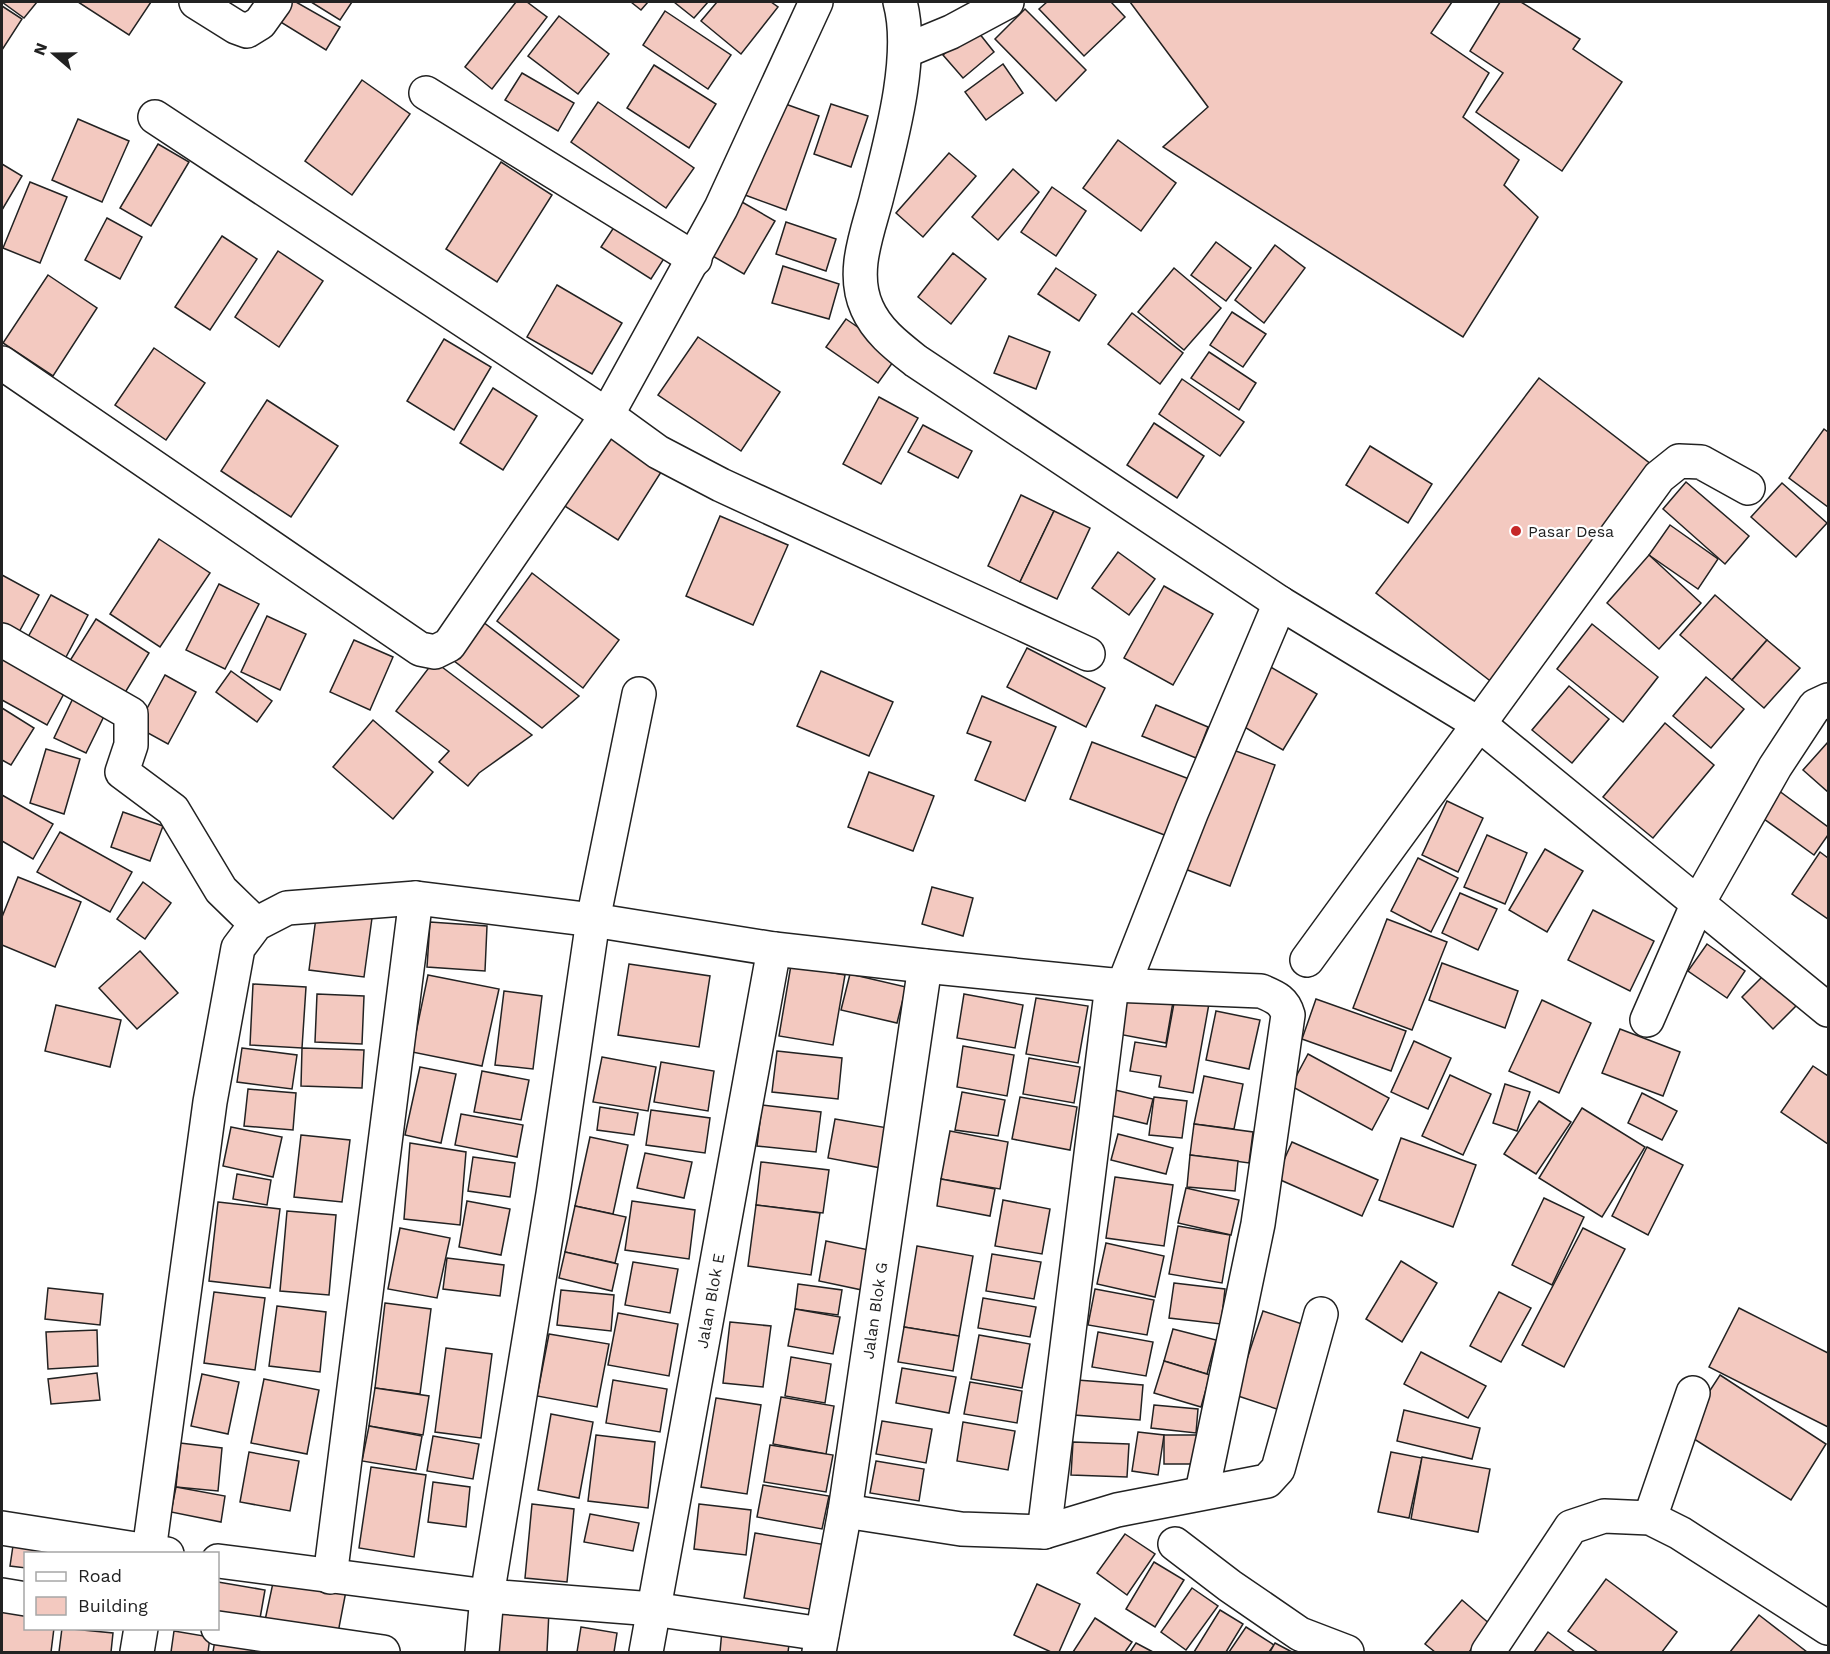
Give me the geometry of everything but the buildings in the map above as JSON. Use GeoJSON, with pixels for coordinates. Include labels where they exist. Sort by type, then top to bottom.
{"type":"FeatureCollection","features":[{"type":"Feature","properties":{"kind":"street"},"geometry":{"type":"LineString","coordinates":[[196,2],[236,27],[247,30],[260,23],[275,2]]}},
{"type":"Feature","properties":{"kind":"street"},"geometry":{"type":"LineString","coordinates":[[900,2],[905,18],[905,51],[888,149],[859,266],[866,307],[888,339],[926,367],[1280,603],[1479,724],[1828,1010]]}},
{"type":"Feature","properties":{"kind":"street"},"geometry":{"type":"LineString","coordinates":[[905,51],[951,32],[1007,2]]}},
{"type":"Feature","properties":{"kind":"street"},"geometry":{"type":"LineString","coordinates":[[2,363],[420,649],[435,652],[449,645],[607,415],[695,259],[753,141],[804,6]]}},
{"type":"Feature","properties":{"kind":"street"},"geometry":{"type":"LineString","coordinates":[[426,93],[695,259]]}},
{"type":"Feature","properties":{"kind":"street"},"geometry":{"type":"LineString","coordinates":[[155,117],[607,415],[658,452],[721,485],[1088,654]]}},
{"type":"Feature","properties":{"kind":"street"},"geometry":{"type":"LineString","coordinates":[[1307,960],[1659,477],[1679,461],[1701,462],[1748,488]]}},
{"type":"Feature","properties":{"kind":"street"},"geometry":{"type":"LineString","coordinates":[[1044,1532],[1118,985],[1280,603]]}},
{"type":"Feature","properties":{"kind":"street"},"geometry":{"type":"LineString","coordinates":[[2,640],[131,714],[131,745],[122,772],[173,810],[221,891],[256,924]]}},
{"type":"Feature","properties":{"kind":"street"},"geometry":{"type":"LineString","coordinates":[[482,1653],[487,1596],[551,1206],[593,920],[639,694]]}},
{"type":"Feature","properties":{"kind":"street"},"geometry":{"type":"LineString","coordinates":[[1647,1020],[1698,903],[1775,768],[1815,706],[1828,700]]}},
{"type":"Feature","properties":{"kind":"street"},"geometry":{"type":"LineString","coordinates":[[2,1528],[158,1552],[210,1102],[238,948],[256,924],[287,908],[416,898],[593,920],[774,949],[1118,985],[1261,991],[1277,998],[1285,1006],[1288,1015],[1258,1224],[1203,1492]]}},
{"type":"Feature","properties":{"kind":"street"},"geometry":{"type":"LineString","coordinates":[[330,1578],[416,898]]}},
{"type":"Feature","properties":{"kind":"street","name":"Jalan Blok E"},"geometry":{"type":"LineString","coordinates":[[646,1653],[774,949]]}},
{"type":"Feature","properties":{"kind":"street","name":"Jalan Blok G"},"geometry":{"type":"LineString","coordinates":[[820,1643],[845,1511],[925,966]]}},
{"type":"Feature","properties":{"kind":"street"},"geometry":{"type":"LineString","coordinates":[[845,1511],[961,1529],[1044,1532],[1117,1510],[1267,1481],[1278,1469],[1321,1314]]}},
{"type":"Feature","properties":{"kind":"street"},"geometry":{"type":"LineString","coordinates":[[1650,1518],[1693,1393]]}},
{"type":"Feature","properties":{"kind":"street"},"geometry":{"type":"LineString","coordinates":[[1488,1653],[1571,1527],[1604,1516],[1650,1518],[1680,1533],[1828,1628]]}},
{"type":"Feature","properties":{"kind":"street"},"geometry":{"type":"LineString","coordinates":[[1176,1544],[1230,1586],[1300,1634],[1347,1653]]}},
{"type":"Feature","properties":{"kind":"street"},"geometry":{"type":"LineString","coordinates":[[219,1561],[330,1578],[487,1596],[653,1609],[820,1643]]}},
{"type":"Feature","properties":{"kind":"street"},"geometry":{"type":"LineString","coordinates":[[2,1595],[24,1599]]}},
{"type":"Feature","properties":{"kind":"street"},"geometry":{"type":"LineString","coordinates":[[219,1628],[298,1647],[383,1653]]}},
{"type":"Feature","properties":{"kind":"street"},"geometry":{"type":"LineString","coordinates":[[137,1653],[141,1630]]}},
{"type":"Feature","properties":{"kind":"place","name":"Pasar Desa"},"geometry":{"type":"Point","coordinates":[1516,531]}}]}
